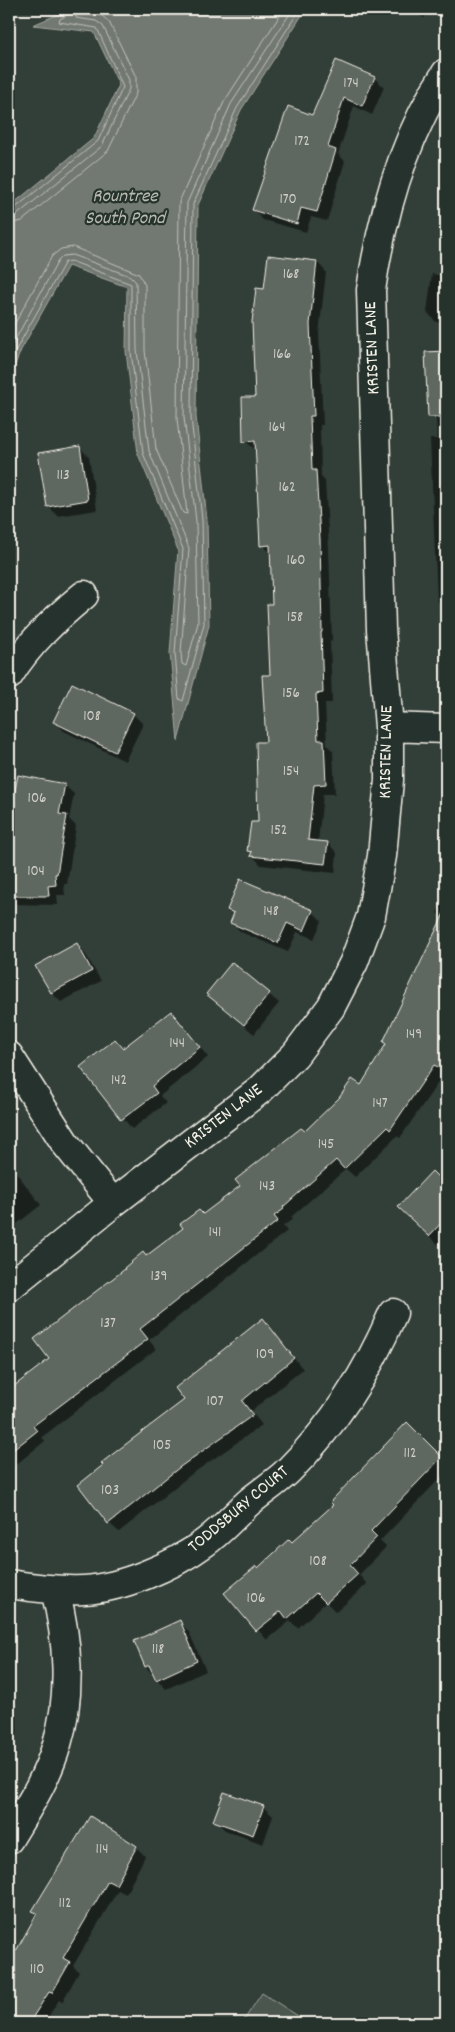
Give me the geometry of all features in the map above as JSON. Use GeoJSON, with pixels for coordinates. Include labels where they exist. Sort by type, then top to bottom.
{"type":"FeatureCollection","features":[{"type":"Feature","properties":{"kind":"street","name":"KRISTEN LANE"},"geometry":{"type":"LineString","coordinates":[[9,1287],[112,1203],[260,1090],[295,1055],[331,1007],[354,962],[372,916],[382,856],[389,780],[389,727],[381,628],[371,290],[378,244],[392,188],[413,133],[446,73]]}},
{"type":"Feature","properties":{"kind":"street"},"geometry":{"type":"LineString","coordinates":[[9,675],[19,660],[49,625],[84,594]]}},
{"type":"Feature","properties":{"kind":"street"},"geometry":{"type":"LineString","coordinates":[[389,727],[446,729]]}},
{"type":"Feature","properties":{"kind":"street"},"geometry":{"type":"LineString","coordinates":[[9,1056],[65,1143],[112,1203]]}},
{"type":"Feature","properties":{"kind":"street","name":"TODDSBURY COURT"},"geometry":{"type":"LineString","coordinates":[[9,1584],[55,1590],[86,1590],[127,1581],[166,1566],[202,1544],[288,1471],[324,1432],[355,1389],[376,1352],[393,1313]]}},
{"type":"Feature","properties":{"kind":"street"},"geometry":{"type":"LineString","coordinates":[[9,1839],[41,1785],[57,1744],[64,1709],[67,1664],[60,1610],[55,1590]]}},
{"type":"Feature","properties":{"kind":"shaded area"},"geometry":{"type":"Polygon","coordinates":[[[262,1993],[309,2023],[242,2023],[262,1993]]]}},
{"type":"Feature","properties":{"kind":"water","name":"Rountree South Pond"},"geometry":{"type":"Polygon","coordinates":[[[70,9],[306,9],[241,110],[198,205],[196,417],[207,520],[209,625],[178,741],[170,653],[178,550],[138,454],[126,351],[127,287],[68,266],[21,350],[9,380],[9,207],[94,138],[119,85],[94,32],[33,25],[70,9]]]}},
{"type":"Feature","properties":{"kind":"building"},"geometry":{"type":"Polygon","coordinates":[[[336,60],[375,77],[362,106],[344,98],[328,147],[336,150],[317,212],[301,208],[297,224],[252,210],[288,106],[312,115],[336,60]]]}},
{"type":"Feature","properties":{"kind":"building"},"geometry":{"type":"Polygon","coordinates":[[[268,255],[317,261],[310,324],[314,416],[310,416],[312,470],[316,470],[320,539],[323,693],[316,694],[318,740],[324,740],[326,784],[314,785],[308,840],[328,842],[325,864],[250,856],[252,852],[247,851],[251,822],[258,822],[256,742],[266,742],[262,675],[270,675],[267,604],[272,604],[270,545],[260,546],[255,441],[243,442],[242,397],[255,397],[252,322],[256,288],[264,289],[268,255]]]}},
{"type":"Feature","properties":{"kind":"building"},"geometry":{"type":"Polygon","coordinates":[[[446,351],[446,417],[428,417],[425,352],[446,351]]]}},
{"type":"Feature","properties":{"kind":"building"},"geometry":{"type":"Polygon","coordinates":[[[80,446],[88,500],[47,507],[38,453],[80,446]]]}},
{"type":"Feature","properties":{"kind":"building"},"geometry":{"type":"Polygon","coordinates":[[[72,683],[134,713],[115,752],[53,722],[72,683]]]}},
{"type":"Feature","properties":{"kind":"building"},"geometry":{"type":"Polygon","coordinates":[[[18,775],[65,784],[59,814],[67,815],[57,874],[55,874],[56,885],[48,886],[49,896],[9,896],[9,820],[18,775]]]}},
{"type":"Feature","properties":{"kind":"building"},"geometry":{"type":"Polygon","coordinates":[[[240,879],[313,910],[304,931],[287,923],[278,943],[230,923],[234,913],[227,910],[240,879]]]}},
{"type":"Feature","properties":{"kind":"building"},"geometry":{"type":"Polygon","coordinates":[[[446,909],[446,1071],[434,1065],[390,1130],[387,1127],[344,1169],[336,1160],[283,1207],[284,1209],[274,1216],[278,1221],[140,1329],[148,1339],[33,1426],[37,1431],[9,1453],[9,1390],[49,1359],[34,1339],[125,1269],[143,1252],[146,1256],[183,1228],[180,1224],[199,1210],[203,1214],[240,1186],[235,1180],[301,1128],[305,1131],[339,1098],[352,1079],[361,1085],[386,1044],[383,1042],[446,909]]]}},
{"type":"Feature","properties":{"kind":"building"},"geometry":{"type":"Polygon","coordinates":[[[77,943],[92,971],[51,993],[35,966],[77,943]]]}},
{"type":"Feature","properties":{"kind":"building"},"geometry":{"type":"Polygon","coordinates":[[[232,962],[270,993],[244,1025],[206,994],[232,962]]]}},
{"type":"Feature","properties":{"kind":"building"},"geometry":{"type":"Polygon","coordinates":[[[171,1011],[200,1047],[152,1086],[157,1093],[121,1120],[80,1067],[115,1039],[123,1048],[171,1011]]]}},
{"type":"Feature","properties":{"kind":"building"},"geometry":{"type":"Polygon","coordinates":[[[432,1171],[446,1185],[446,1218],[429,1236],[398,1207],[432,1171]]]}},
{"type":"Feature","properties":{"kind":"building"},"geometry":{"type":"Polygon","coordinates":[[[263,1318],[294,1358],[242,1401],[253,1415],[180,1467],[108,1524],[78,1485],[103,1465],[101,1463],[184,1400],[175,1388],[263,1318]]]}},
{"type":"Feature","properties":{"kind":"building"},"geometry":{"type":"Polygon","coordinates":[[[407,1422],[442,1457],[371,1531],[377,1537],[350,1565],[358,1574],[326,1603],[316,1593],[287,1619],[281,1611],[256,1631],[224,1593],[256,1566],[258,1568],[289,1539],[292,1542],[333,1505],[330,1502],[407,1422]]]}},
{"type":"Feature","properties":{"kind":"building"},"geometry":{"type":"Polygon","coordinates":[[[180,1620],[197,1661],[156,1680],[149,1665],[145,1667],[134,1641],[180,1620]]]}},
{"type":"Feature","properties":{"kind":"building"},"geometry":{"type":"Polygon","coordinates":[[[224,1792],[264,1806],[253,1835],[213,1821],[224,1792]]]}},
{"type":"Feature","properties":{"kind":"building"},"geometry":{"type":"Polygon","coordinates":[[[90,1816],[137,1846],[116,1885],[108,1881],[63,1958],[70,1962],[52,1993],[49,1992],[29,2023],[9,2023],[9,1946],[16,1951],[37,1913],[32,1911],[90,1816]]]}}]}
